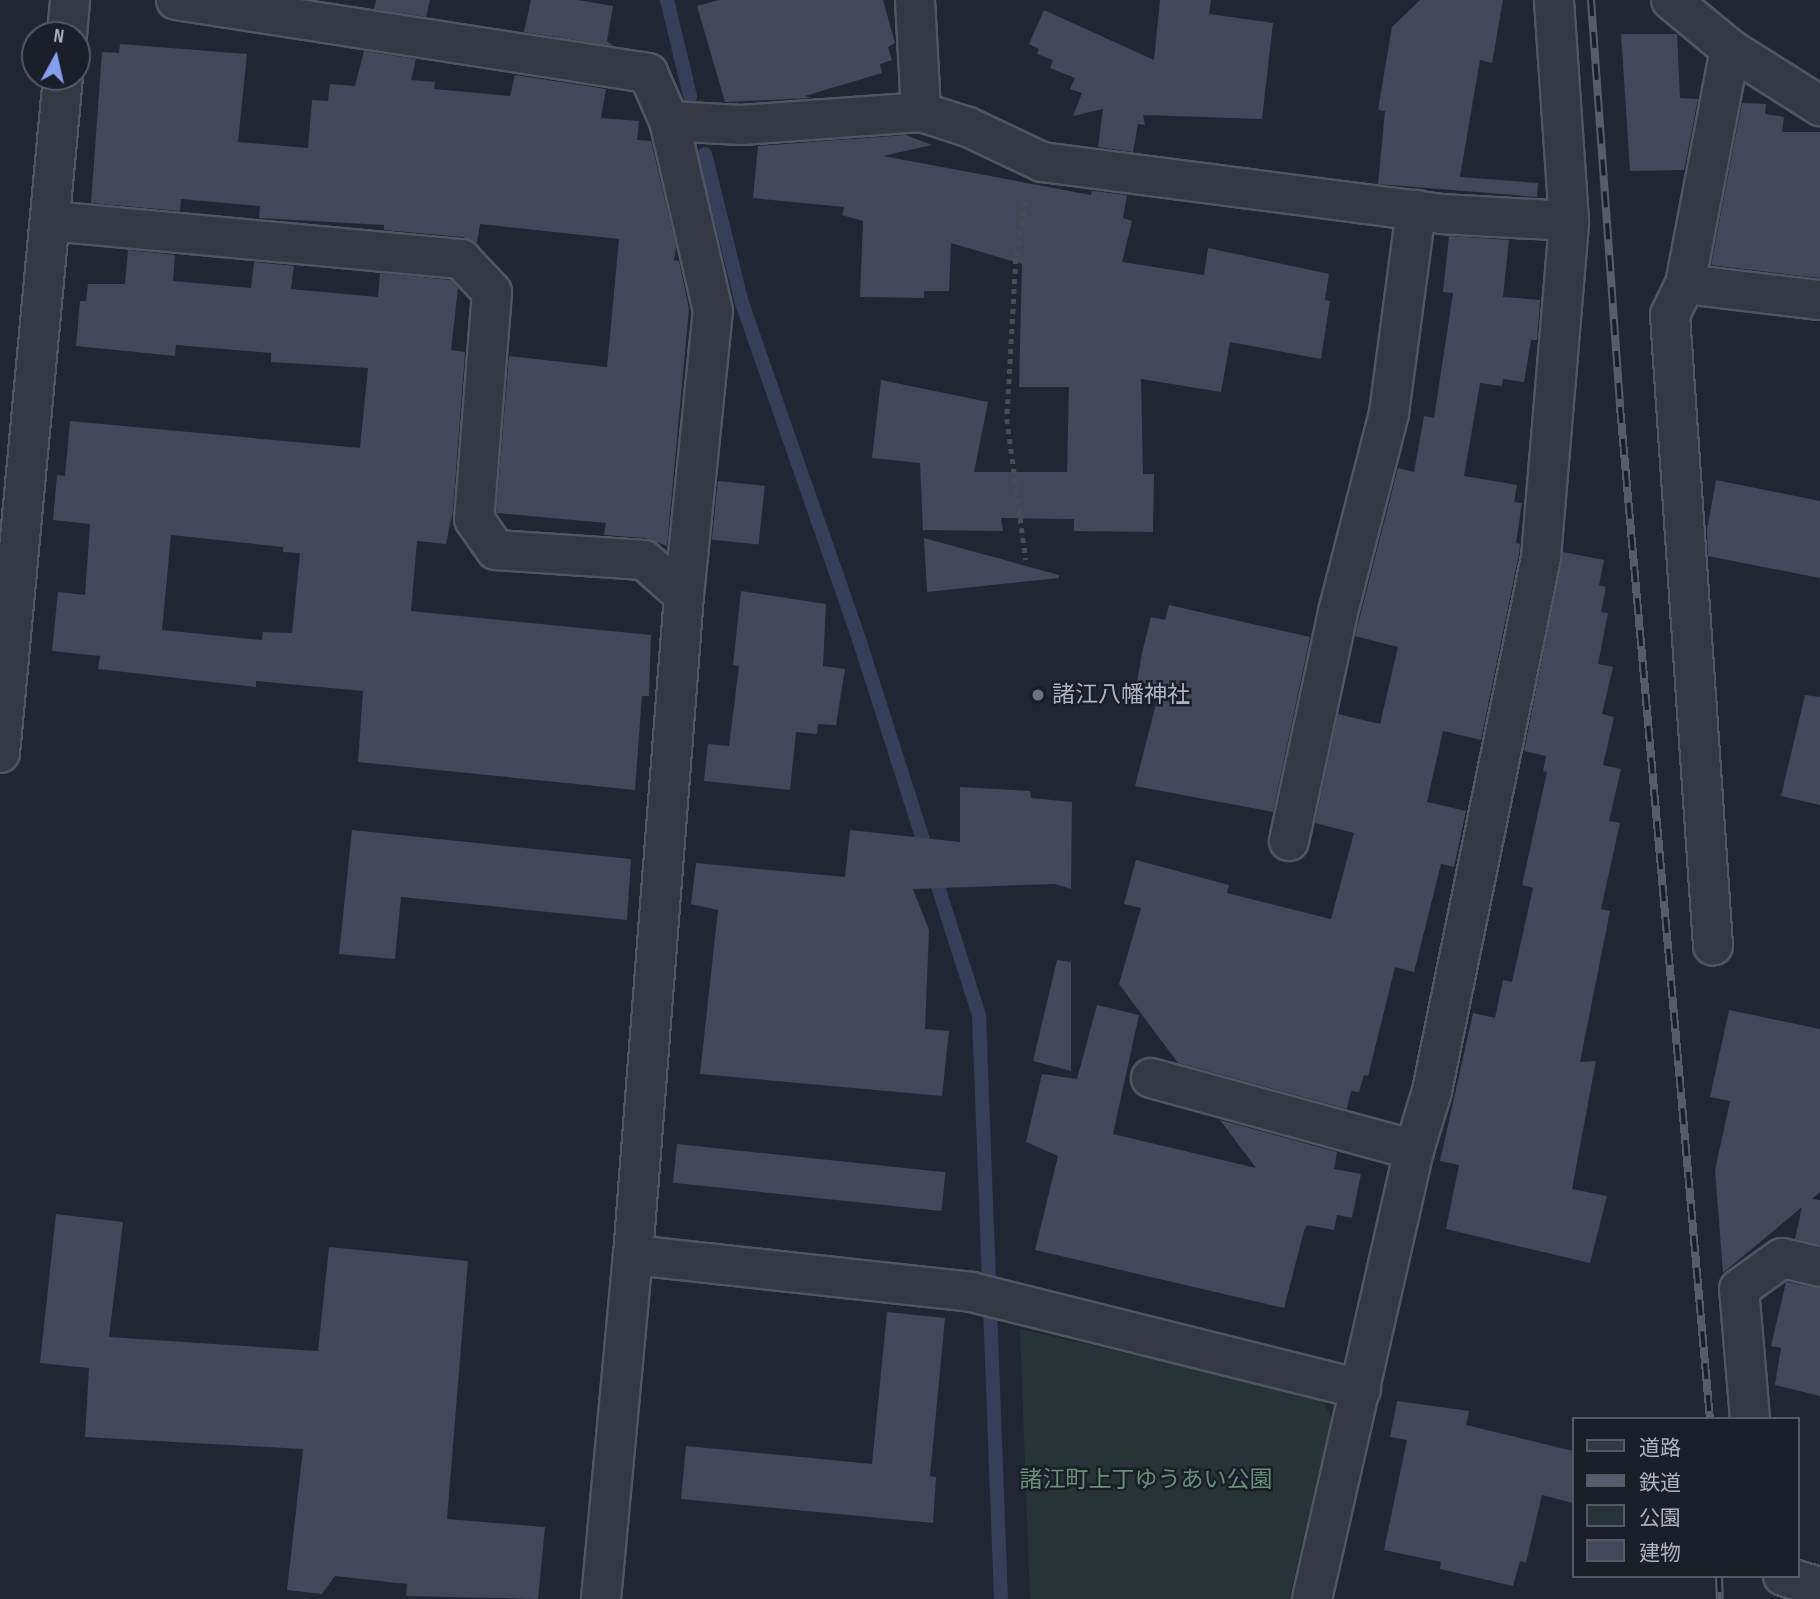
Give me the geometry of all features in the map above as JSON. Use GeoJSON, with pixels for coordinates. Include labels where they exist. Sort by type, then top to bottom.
{"type":"FeatureCollection","features":[{"type":"Feature","properties":{"kind":"street"},"geometry":{"type":"LineString","coordinates":[[68,21],[70,0]]}},
{"type":"Feature","properties":{"kind":"street"},"geometry":{"type":"LineString","coordinates":[[176,0],[648,73],[669,121],[713,311],[684,595],[633,1255],[601,1599]]}},
{"type":"Feature","properties":{"kind":"street"},"geometry":{"type":"LineString","coordinates":[[915,0],[921,113]]}},
{"type":"Feature","properties":{"kind":"street"},"geometry":{"type":"LineString","coordinates":[[1312,1599],[1414,1150],[1432,1091],[1541,557],[1569,221],[1554,0]]}},
{"type":"Feature","properties":{"kind":"street"},"geometry":{"type":"LineString","coordinates":[[1671,0],[1730,49],[1820,106]]}},
{"type":"Feature","properties":{"kind":"street"},"geometry":{"type":"LineString","coordinates":[[1713,946],[1670,315],[1685,284],[1730,49]]}},
{"type":"Feature","properties":{"kind":"street"},"geometry":{"type":"LineString","coordinates":[[0,753],[62,91]]}},
{"type":"Feature","properties":{"kind":"street"},"geometry":{"type":"LineString","coordinates":[[669,121],[741,125],[921,113],[968,127],[1042,162],[1416,210],[1569,221]]}},
{"type":"Feature","properties":{"kind":"street"},"geometry":{"type":"LineString","coordinates":[[1289,841],[1338,612],[1390,413],[1416,210]]}},
{"type":"Feature","properties":{"kind":"street"},"geometry":{"type":"LineString","coordinates":[[50,221],[460,259],[492,292],[474,519],[496,550],[644,560],[684,595]]}},
{"type":"Feature","properties":{"kind":"street"},"geometry":{"type":"LineString","coordinates":[[1685,284],[1820,300]]}},
{"type":"Feature","properties":{"kind":"street"},"geometry":{"type":"LineString","coordinates":[[1151,1078],[1414,1150]]}},
{"type":"Feature","properties":{"kind":"street"},"geometry":{"type":"LineString","coordinates":[[633,1255],[971,1292],[1361,1389]]}},
{"type":"Feature","properties":{"kind":"street"},"geometry":{"type":"LineString","coordinates":[[1749,1417],[1739,1289],[1782,1258],[1820,1267]]}},
{"type":"Feature","properties":{"kind":"street"},"geometry":{"type":"LineString","coordinates":[[1790,1578],[1820,1587]]}},
{"type":"Feature","properties":{"kind":"path"},"geometry":{"type":"LineString","coordinates":[[1026,560],[1007,419],[1016,259],[1031,175],[1042,162]]}},
{"type":"Feature","properties":{"kind":"green space","name":"諸江町上丁ゆうあい公園"},"geometry":{"type":"Polygon","coordinates":[[[1020,1329],[1320,1397],[1332,1418],[1289,1599],[1030,1599],[1020,1329]]]}},
{"type":"Feature","properties":{"kind":"building"},"geometry":{"type":"Polygon","coordinates":[[[376,0],[430,0],[426,17],[374,9],[376,0]]]}},
{"type":"Feature","properties":{"kind":"building"},"geometry":{"type":"Polygon","coordinates":[[[531,0],[578,0],[613,6],[607,41],[614,46],[524,32],[531,0]]]}},
{"type":"Feature","properties":{"kind":"building"},"geometry":{"type":"Polygon","coordinates":[[[719,0],[883,0],[895,43],[888,47],[892,60],[880,64],[882,73],[805,96],[811,98],[725,102],[697,6],[719,0]]]}},
{"type":"Feature","properties":{"kind":"building"},"geometry":{"type":"Polygon","coordinates":[[[1160,0],[1211,0],[1209,14],[1273,23],[1262,119],[1143,115],[1145,125],[1138,124],[1133,152],[1098,147],[1103,109],[1073,116],[1082,93],[1070,89],[1075,78],[1050,68],[1053,60],[1037,54],[1039,49],[1029,44],[1044,10],[1154,60],[1160,0]]]}},
{"type":"Feature","properties":{"kind":"building"},"geometry":{"type":"Polygon","coordinates":[[[1420,0],[1503,0],[1492,63],[1480,60],[1460,177],[1538,183],[1537,197],[1378,184],[1385,111],[1378,110],[1392,27],[1420,0]]]}},
{"type":"Feature","properties":{"kind":"building"},"geometry":{"type":"Polygon","coordinates":[[[1621,34],[1677,34],[1680,98],[1698,99],[1684,170],[1630,171],[1621,34]]]}},
{"type":"Feature","properties":{"kind":"building"},"geometry":{"type":"Polygon","coordinates":[[[120,44],[247,54],[238,142],[308,148],[312,100],[328,101],[330,84],[355,86],[364,51],[416,59],[411,80],[435,82],[434,89],[510,96],[515,75],[606,89],[601,118],[639,121],[637,140],[651,141],[676,246],[674,260],[679,261],[689,309],[667,546],[645,538],[604,535],[606,523],[496,513],[509,356],[607,367],[619,239],[480,224],[477,243],[463,237],[384,230],[384,225],[259,218],[260,206],[181,199],[180,211],[91,203],[102,52],[119,53],[120,44]]]}},
{"type":"Feature","properties":{"kind":"building"},"geometry":{"type":"Polygon","coordinates":[[[1742,103],[1766,104],[1765,114],[1784,117],[1782,132],[1820,132],[1820,278],[1711,265],[1742,103]]]}},
{"type":"Feature","properties":{"kind":"building"},"geometry":{"type":"Polygon","coordinates":[[[906,135],[932,145],[883,156],[1091,195],[1092,191],[1127,195],[1123,218],[1132,221],[1122,262],[1204,275],[1208,248],[1329,274],[1325,300],[1330,301],[1321,359],[1230,342],[1221,392],[1141,379],[1143,474],[1154,474],[1153,532],[1074,531],[1074,519],[1001,518],[1003,531],[923,530],[920,463],[872,458],[881,380],[988,402],[974,472],[1067,472],[1069,387],[1019,387],[1022,264],[951,243],[949,291],[924,291],[924,298],[860,297],[863,221],[842,215],[844,207],[753,198],[758,146],[906,135]]]}},
{"type":"Feature","properties":{"kind":"building"},"geometry":{"type":"Polygon","coordinates":[[[1449,236],[1509,240],[1503,297],[1540,300],[1537,340],[1531,340],[1524,382],[1503,379],[1502,386],[1480,383],[1464,476],[1517,485],[1514,502],[1522,503],[1516,543],[1520,544],[1519,554],[1481,740],[1443,731],[1427,802],[1466,811],[1454,867],[1441,864],[1414,972],[1395,967],[1368,1076],[1364,1075],[1359,1092],[1351,1091],[1347,1109],[1178,1063],[1119,984],[1141,908],[1124,904],[1136,860],[1229,885],[1227,893],[1331,919],[1354,833],[1315,823],[1338,714],[1380,724],[1398,647],[1355,636],[1398,468],[1414,472],[1424,416],[1434,418],[1453,293],[1443,292],[1449,236]]]}},
{"type":"Feature","properties":{"kind":"building"},"geometry":{"type":"Polygon","coordinates":[[[128,250],[175,255],[173,281],[251,288],[254,262],[294,266],[291,289],[378,297],[380,273],[451,280],[458,288],[451,350],[465,352],[453,510],[446,544],[417,541],[411,611],[651,635],[649,696],[642,696],[635,790],[358,762],[363,691],[256,681],[256,687],[98,669],[100,656],[52,651],[58,592],[85,595],[90,524],[53,520],[57,475],[65,476],[70,421],[360,448],[368,368],[271,362],[271,353],[176,345],[175,356],[76,346],[80,301],[86,301],[88,284],[125,284],[128,250]],[[171,535],[162,630],[262,640],[263,632],[292,633],[300,553],[283,552],[283,547],[171,535]]]}},
{"type":"Feature","properties":{"kind":"building"},"geometry":{"type":"Polygon","coordinates":[[[1716,480],[1820,501],[1820,578],[1708,556],[1707,530],[1716,480]]]}},
{"type":"Feature","properties":{"kind":"building"},"geometry":{"type":"Polygon","coordinates":[[[718,481],[765,486],[759,545],[712,540],[718,481]]]}},
{"type":"Feature","properties":{"kind":"building"},"geometry":{"type":"Polygon","coordinates":[[[924,538],[1059,575],[1059,578],[927,592],[924,538]]]}},
{"type":"Feature","properties":{"kind":"building"},"geometry":{"type":"Polygon","coordinates":[[[1563,552],[1604,560],[1599,585],[1606,587],[1601,612],[1608,613],[1598,664],[1613,667],[1602,714],[1614,717],[1603,765],[1621,769],[1609,821],[1620,823],[1601,909],[1610,911],[1580,1062],[1596,1061],[1572,1189],[1607,1196],[1590,1263],[1446,1229],[1459,1165],[1440,1161],[1473,1013],[1495,1018],[1503,980],[1512,982],[1533,888],[1522,885],[1547,772],[1543,771],[1546,756],[1524,751],[1563,552]]]}},
{"type":"Feature","properties":{"kind":"building"},"geometry":{"type":"Polygon","coordinates":[[[741,591],[826,604],[823,666],[845,669],[836,725],[818,724],[817,734],[796,732],[790,790],[704,781],[708,744],[729,746],[739,666],[733,665],[741,591]]]}},
{"type":"Feature","properties":{"kind":"building"},"geometry":{"type":"Polygon","coordinates":[[[1169,605],[1310,637],[1273,812],[1135,786],[1157,700],[1135,695],[1142,653],[1151,617],[1165,620],[1169,605]]]}},
{"type":"Feature","properties":{"kind":"building"},"geometry":{"type":"Polygon","coordinates":[[[1805,695],[1820,697],[1820,805],[1781,796],[1805,695]]]}},
{"type":"Feature","properties":{"kind":"building"},"geometry":{"type":"Polygon","coordinates":[[[960,787],[1030,791],[1031,798],[1072,802],[1071,889],[1055,884],[913,889],[929,930],[925,1029],[949,1031],[942,1096],[700,1074],[718,910],[691,904],[696,863],[845,877],[850,830],[960,842],[960,787]]]}},
{"type":"Feature","properties":{"kind":"building"},"geometry":{"type":"Polygon","coordinates":[[[352,830],[631,859],[627,920],[401,897],[395,959],[339,954],[352,830]]]}},
{"type":"Feature","properties":{"kind":"building"},"geometry":{"type":"Polygon","coordinates":[[[1057,960],[1071,962],[1071,1071],[1033,1061],[1057,960]]]}},
{"type":"Feature","properties":{"kind":"building"},"geometry":{"type":"Polygon","coordinates":[[[1097,1005],[1139,1015],[1113,1134],[1256,1168],[1220,1120],[1337,1152],[1334,1169],[1361,1174],[1352,1218],[1337,1215],[1334,1230],[1307,1225],[1284,1308],[1035,1250],[1058,1156],[1026,1142],[1042,1074],[1077,1079],[1097,1005]]]}},
{"type":"Feature","properties":{"kind":"building"},"geometry":{"type":"Polygon","coordinates":[[[1729,1010],[1820,1029],[1820,1192],[1812,1199],[1820,1200],[1820,1245],[1795,1239],[1802,1207],[1723,1273],[1715,1170],[1730,1101],[1710,1097],[1729,1010]]]}},
{"type":"Feature","properties":{"kind":"building"},"geometry":{"type":"Polygon","coordinates":[[[677,1144],[946,1172],[941,1211],[673,1183],[677,1144]]]}},
{"type":"Feature","properties":{"kind":"building"},"geometry":{"type":"Polygon","coordinates":[[[56,1214],[123,1222],[109,1337],[318,1351],[329,1247],[468,1261],[447,1519],[545,1527],[538,1599],[406,1596],[407,1584],[335,1576],[322,1594],[287,1590],[303,1449],[85,1437],[89,1368],[40,1363],[56,1214]]]}},
{"type":"Feature","properties":{"kind":"building"},"geometry":{"type":"Polygon","coordinates":[[[1786,1282],[1820,1288],[1820,1396],[1775,1385],[1781,1348],[1771,1346],[1786,1282]]]}},
{"type":"Feature","properties":{"kind":"building"},"geometry":{"type":"Polygon","coordinates":[[[887,1312],[945,1318],[930,1476],[936,1477],[933,1523],[681,1499],[686,1446],[872,1464],[887,1312]]]}},
{"type":"Feature","properties":{"kind":"building"},"geometry":{"type":"Polygon","coordinates":[[[1397,1401],[1469,1411],[1466,1425],[1572,1451],[1572,1503],[1542,1495],[1526,1563],[1520,1561],[1513,1586],[1440,1569],[1441,1562],[1384,1550],[1407,1440],[1390,1437],[1397,1401]]]}},
{"type":"Feature","properties":{"kind":"waterway"},"geometry":{"type":"LineString","coordinates":[[667,0],[690,96]]}},
{"type":"Feature","properties":{"kind":"waterway"},"geometry":{"type":"LineString","coordinates":[[705,154],[742,303],[858,636],[979,1016],[1001,1599]]}},
{"type":"Feature","properties":{"kind":"railway"},"geometry":{"type":"LineString","coordinates":[[1591,0],[1620,407],[1710,1417]]}},
{"type":"Feature","properties":{"kind":"railway"},"geometry":{"type":"LineString","coordinates":[[1719,1578],[1720,1599]]}},
{"type":"Feature","properties":{"kind":"place","name":"諸江八幡神社"},"geometry":{"type":"Point","coordinates":[1038,695]}}]}
